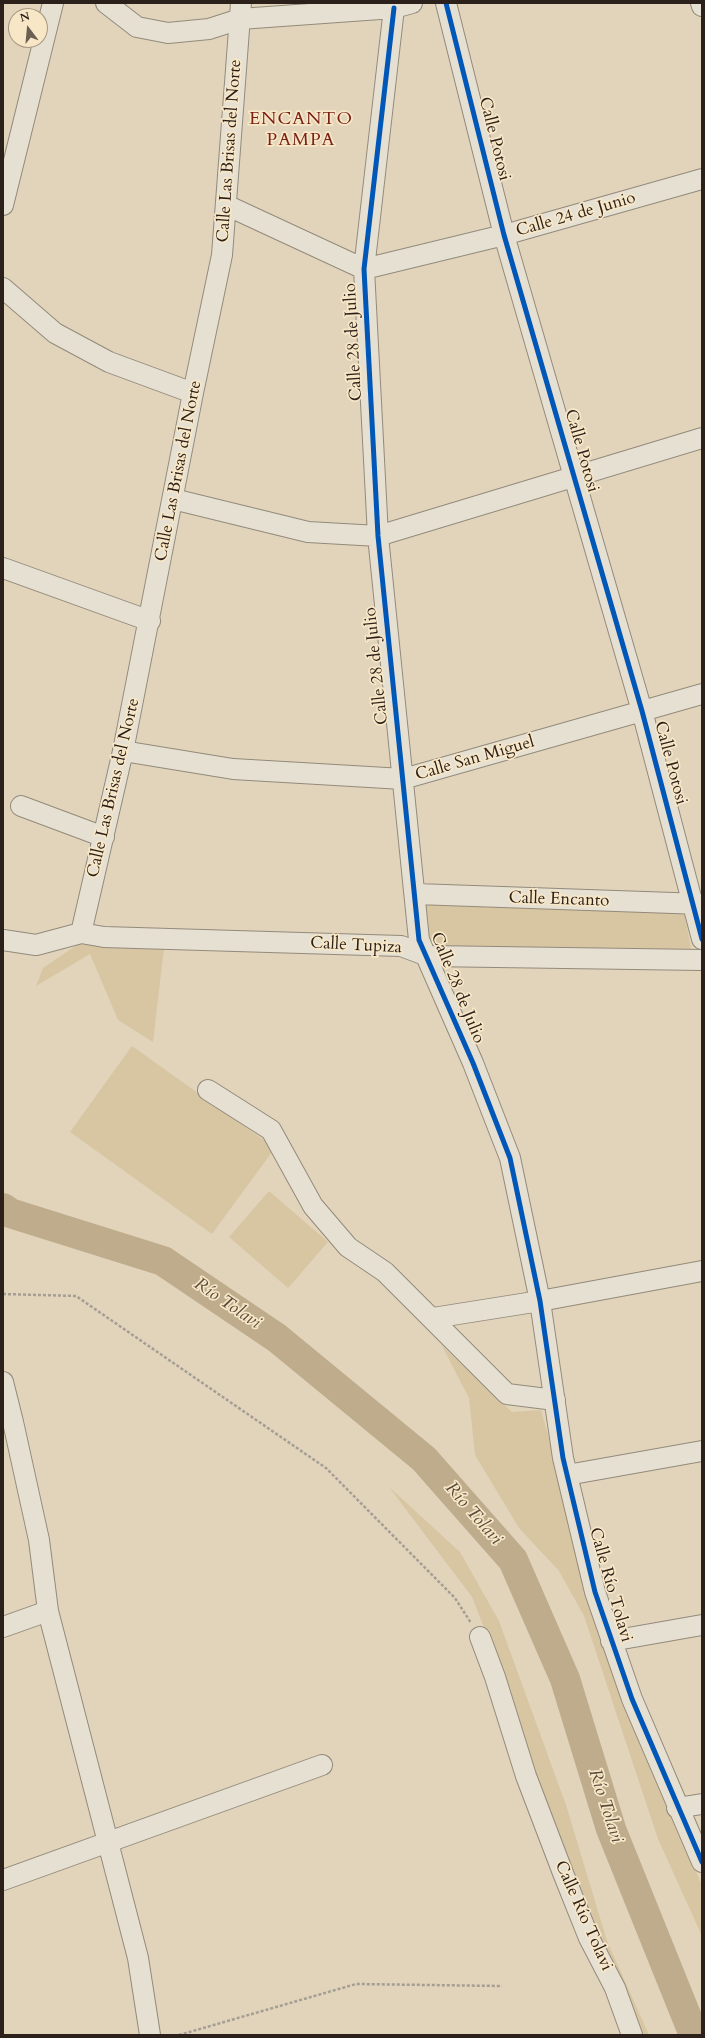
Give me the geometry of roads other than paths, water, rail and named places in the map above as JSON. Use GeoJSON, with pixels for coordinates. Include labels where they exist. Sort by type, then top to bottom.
{"type":"FeatureCollection","features":[{"type":"Feature","properties":{"kind":"street"},"geometry":{"type":"LineString","coordinates":[[3,205],[53,3]]}},
{"type":"Feature","properties":{"kind":"street"},"geometry":{"type":"LineString","coordinates":[[106,3],[137,27],[168,33],[209,29],[240,11],[403,5]]}},
{"type":"Feature","properties":{"kind":"street","name":"Calle Potosi"},"geometry":{"type":"LineString","coordinates":[[446,3],[504,235],[697,905],[702,939]]}},
{"type":"Feature","properties":{"kind":"street","name":"Calle 28 de Julio"},"geometry":{"type":"LineString","coordinates":[[403,5],[364,269],[378,536],[416,894],[419,940],[428,956],[473,1063],[510,1158],[540,1301]]}},
{"type":"Feature","properties":{"kind":"street","name":"Calle Las Brisas del Norte"},"geometry":{"type":"LineString","coordinates":[[81,933],[123,751],[150,621],[193,393],[222,255],[240,11]]}},
{"type":"Feature","properties":{"kind":"street","name":"Calle 24 de Junio"},"geometry":{"type":"LineString","coordinates":[[364,269],[504,235],[702,179]]}},
{"type":"Feature","properties":{"kind":"street"},"geometry":{"type":"LineString","coordinates":[[226,204],[364,269]]}},
{"type":"Feature","properties":{"kind":"street"},"geometry":{"type":"LineString","coordinates":[[3,288],[55,333],[109,362],[193,393]]}},
{"type":"Feature","properties":{"kind":"street"},"geometry":{"type":"LineString","coordinates":[[173,499],[308,532],[378,536],[702,438]]}},
{"type":"Feature","properties":{"kind":"street"},"geometry":{"type":"LineString","coordinates":[[3,568],[150,621]]}},
{"type":"Feature","properties":{"kind":"street","name":"Calle San Miguel"},"geometry":{"type":"LineString","coordinates":[[123,751],[233,769],[403,779],[702,694]]}},
{"type":"Feature","properties":{"kind":"street"},"geometry":{"type":"LineString","coordinates":[[21,806],[104,837]]}},
{"type":"Feature","properties":{"kind":"street","name":"Calle Encanto"},"geometry":{"type":"LineString","coordinates":[[416,894],[697,905]]}},
{"type":"Feature","properties":{"kind":"street"},"geometry":{"type":"LineString","coordinates":[[3,941],[36,945],[81,933]]}},
{"type":"Feature","properties":{"kind":"street","name":"Calle Tupiza"},"geometry":{"type":"LineString","coordinates":[[81,933],[104,937],[401,946],[428,956],[702,960]]}},
{"type":"Feature","properties":{"kind":"street"},"geometry":{"type":"LineString","coordinates":[[208,1090],[272,1130],[313,1206],[348,1247],[385,1272],[433,1318],[507,1394],[555,1400]]}},
{"type":"Feature","properties":{"kind":"street"},"geometry":{"type":"LineString","coordinates":[[433,1318],[540,1301],[702,1271]]}},
{"type":"Feature","properties":{"kind":"street","name":"Calle Río Tolavi"},"geometry":{"type":"LineString","coordinates":[[540,1301],[567,1475],[595,1592],[632,1699],[677,1808],[702,1862]]}},
{"type":"Feature","properties":{"kind":"street"},"geometry":{"type":"LineString","coordinates":[[3,1382],[38,1540],[48,1611],[138,1958],[150,2035]]}},
{"type":"Feature","properties":{"kind":"street"},"geometry":{"type":"LineString","coordinates":[[567,1475],[702,1451]]}},
{"type":"Feature","properties":{"kind":"street"},"geometry":{"type":"LineString","coordinates":[[3,1627],[48,1611]]}},
{"type":"Feature","properties":{"kind":"street"},"geometry":{"type":"LineString","coordinates":[[611,1641],[702,1625]]}},
{"type":"Feature","properties":{"kind":"street","name":"Calle Río Tolavi"},"geometry":{"type":"LineString","coordinates":[[480,1638],[496,1677],[526,1776],[563,1873],[588,1938],[615,1988],[632,2035]]}},
{"type":"Feature","properties":{"kind":"street"},"geometry":{"type":"LineString","coordinates":[[3,1880],[322,1765]]}},
{"type":"Feature","properties":{"kind":"street"},"geometry":{"type":"LineString","coordinates":[[677,1808],[702,1804]]}},
{"type":"Feature","properties":{"kind":"waterway","name":"Río Tolavi"},"geometry":{"type":"LineString","coordinates":[[3,1208],[10,1213],[163,1261],[277,1338],[424,1459],[513,1560],[565,1679],[611,1829],[694,2035]]}},
{"type":"Feature","properties":{"kind":"district","name":"ENCANTO PAMPA"},"geometry":{"type":"Point","coordinates":[301,130]}}]}
